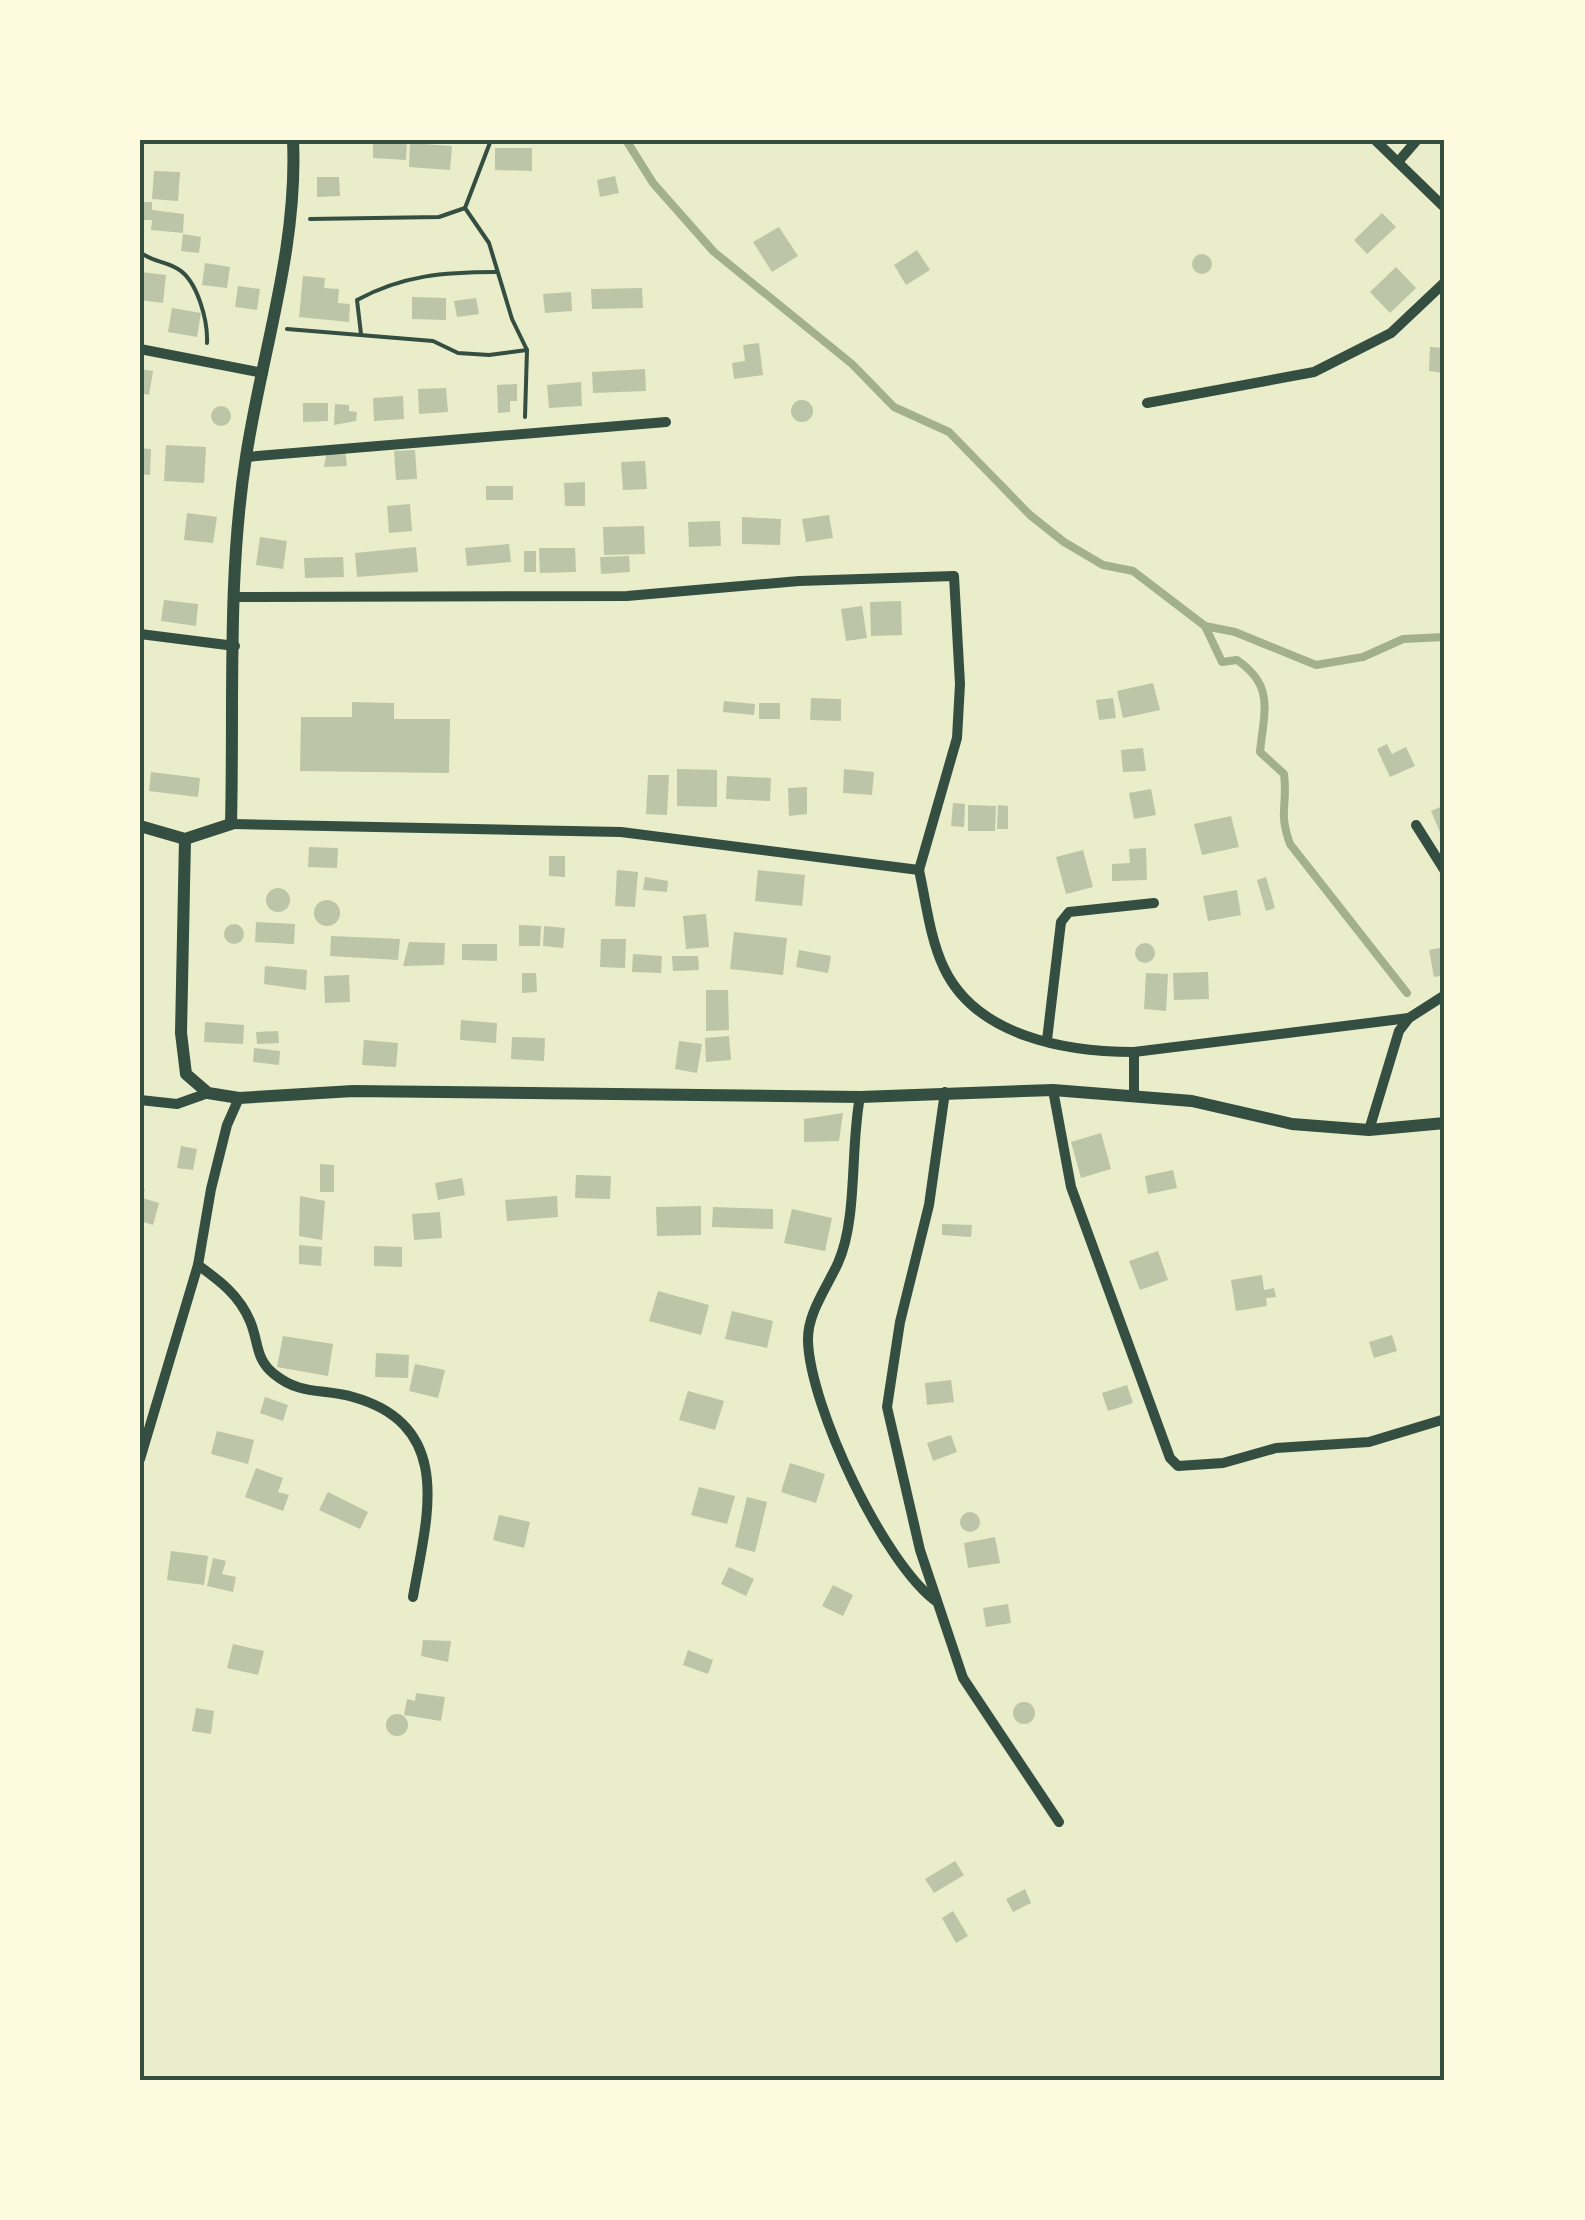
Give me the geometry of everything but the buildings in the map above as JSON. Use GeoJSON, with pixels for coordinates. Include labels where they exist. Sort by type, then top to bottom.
{"type":"FeatureCollection","features":[{"type":"Feature","properties":{"kind":"street"},"geometry":{"type":"LineString","coordinates":[[1375,140],[1445,208]]}},
{"type":"Feature","properties":{"kind":"street"},"geometry":{"type":"LineString","coordinates":[[1398,162],[1416,140]]}},
{"type":"Feature","properties":{"kind":"street"},"geometry":{"type":"LineString","coordinates":[[231,824],[236,596],[246,457],[273,332],[288,221],[293,144]]}},
{"type":"Feature","properties":{"kind":"street"},"geometry":{"type":"LineString","coordinates":[[1147,403],[1314,372],[1391,333],[1445,282]]}},
{"type":"Feature","properties":{"kind":"street"},"geometry":{"type":"LineString","coordinates":[[140,350],[263,373]]}},
{"type":"Feature","properties":{"kind":"street"},"geometry":{"type":"LineString","coordinates":[[246,457],[666,422]]}},
{"type":"Feature","properties":{"kind":"street"},"geometry":{"type":"LineString","coordinates":[[236,596],[627,596],[798,581],[954,576],[960,684],[956,738],[919,870],[943,968],[960,995],[1000,1026],[1048,1040],[1134,1052],[1410,1018]]}},
{"type":"Feature","properties":{"kind":"street"},"geometry":{"type":"LineString","coordinates":[[140,634],[235,646]]}},
{"type":"Feature","properties":{"kind":"street"},"geometry":{"type":"LineString","coordinates":[[140,826],[186,838],[231,824],[621,832],[919,870]]}},
{"type":"Feature","properties":{"kind":"street"},"geometry":{"type":"LineString","coordinates":[[1416,825],[1445,871]]}},
{"type":"Feature","properties":{"kind":"street"},"geometry":{"type":"LineString","coordinates":[[186,838],[181,1032],[186,1074],[208,1093]]}},
{"type":"Feature","properties":{"kind":"street"},"geometry":{"type":"LineString","coordinates":[[1048,1040],[1061,922],[1069,912],[1154,903]]}},
{"type":"Feature","properties":{"kind":"street"},"geometry":{"type":"LineString","coordinates":[[1369,1130],[1399,1032],[1410,1018],[1445,995]]}},
{"type":"Feature","properties":{"kind":"street"},"geometry":{"type":"LineString","coordinates":[[1134,1052],[1134,1096]]}},
{"type":"Feature","properties":{"kind":"street"},"geometry":{"type":"LineString","coordinates":[[140,1100],[177,1104],[208,1093],[240,1098],[353,1091],[860,1098],[1053,1090],[1192,1100],[1292,1124],[1369,1130],[1445,1123]]}},
{"type":"Feature","properties":{"kind":"street"},"geometry":{"type":"LineString","coordinates":[[1053,1090],[1071,1187],[1170,1458],[1178,1466],[1224,1462],[1276,1448],[1369,1442],[1445,1418]]}},
{"type":"Feature","properties":{"kind":"street"},"geometry":{"type":"LineString","coordinates":[[945,1092],[928,1205],[900,1322],[887,1406],[920,1550],[963,1678],[1058,1822]]}},
{"type":"Feature","properties":{"kind":"street"},"geometry":{"type":"LineString","coordinates":[[140,1458],[198,1265],[227,1126],[240,1098]]}},
{"type":"Feature","properties":{"kind":"street"},"geometry":{"type":"LineString","coordinates":[[860,1098],[840,1260],[821,1294],[807,1336],[813,1382],[854,1482],[898,1562],[938,1603]]}},
{"type":"Feature","properties":{"kind":"street"},"geometry":{"type":"LineString","coordinates":[[198,1265],[241,1302],[252,1324],[260,1362],[280,1379],[304,1393],[352,1396],[387,1413],[410,1434],[428,1463],[431,1492],[413,1597]]}},
{"type":"Feature","properties":{"kind":"path"},"geometry":{"type":"LineString","coordinates":[[293,144],[341,140]]}},
{"type":"Feature","properties":{"kind":"path"},"geometry":{"type":"LineString","coordinates":[[465,208],[490,140]]}},
{"type":"Feature","properties":{"kind":"path"},"geometry":{"type":"LineString","coordinates":[[288,221],[353,215],[440,216],[465,208]]}},
{"type":"Feature","properties":{"kind":"path"},"geometry":{"type":"LineString","coordinates":[[465,208],[489,243],[496,272],[527,350],[522,405],[528,432]]}},
{"type":"Feature","properties":{"kind":"path"},"geometry":{"type":"LineString","coordinates":[[140,252],[150,261],[178,268],[191,284],[208,324],[205,362]]}},
{"type":"Feature","properties":{"kind":"path"},"geometry":{"type":"LineString","coordinates":[[361,334],[358,300],[382,287],[414,276],[496,272]]}},
{"type":"Feature","properties":{"kind":"path"},"geometry":{"type":"LineString","coordinates":[[273,332],[292,328],[433,340],[458,353],[490,355],[527,350]]}},
{"type":"Feature","properties":{"kind":"waterway"},"geometry":{"type":"LineString","coordinates":[[626,140],[653,183],[714,252],[852,364],[894,407],[949,432],[1030,515],[1064,542],[1103,565],[1133,571],[1205,626],[1235,632],[1316,665],[1363,657],[1403,639],[1445,637]]}},
{"type":"Feature","properties":{"kind":"waterway"},"geometry":{"type":"LineString","coordinates":[[1205,626],[1222,662],[1237,660],[1262,690],[1260,752],[1284,774],[1284,816],[1290,844],[1407,993]]}}]}
